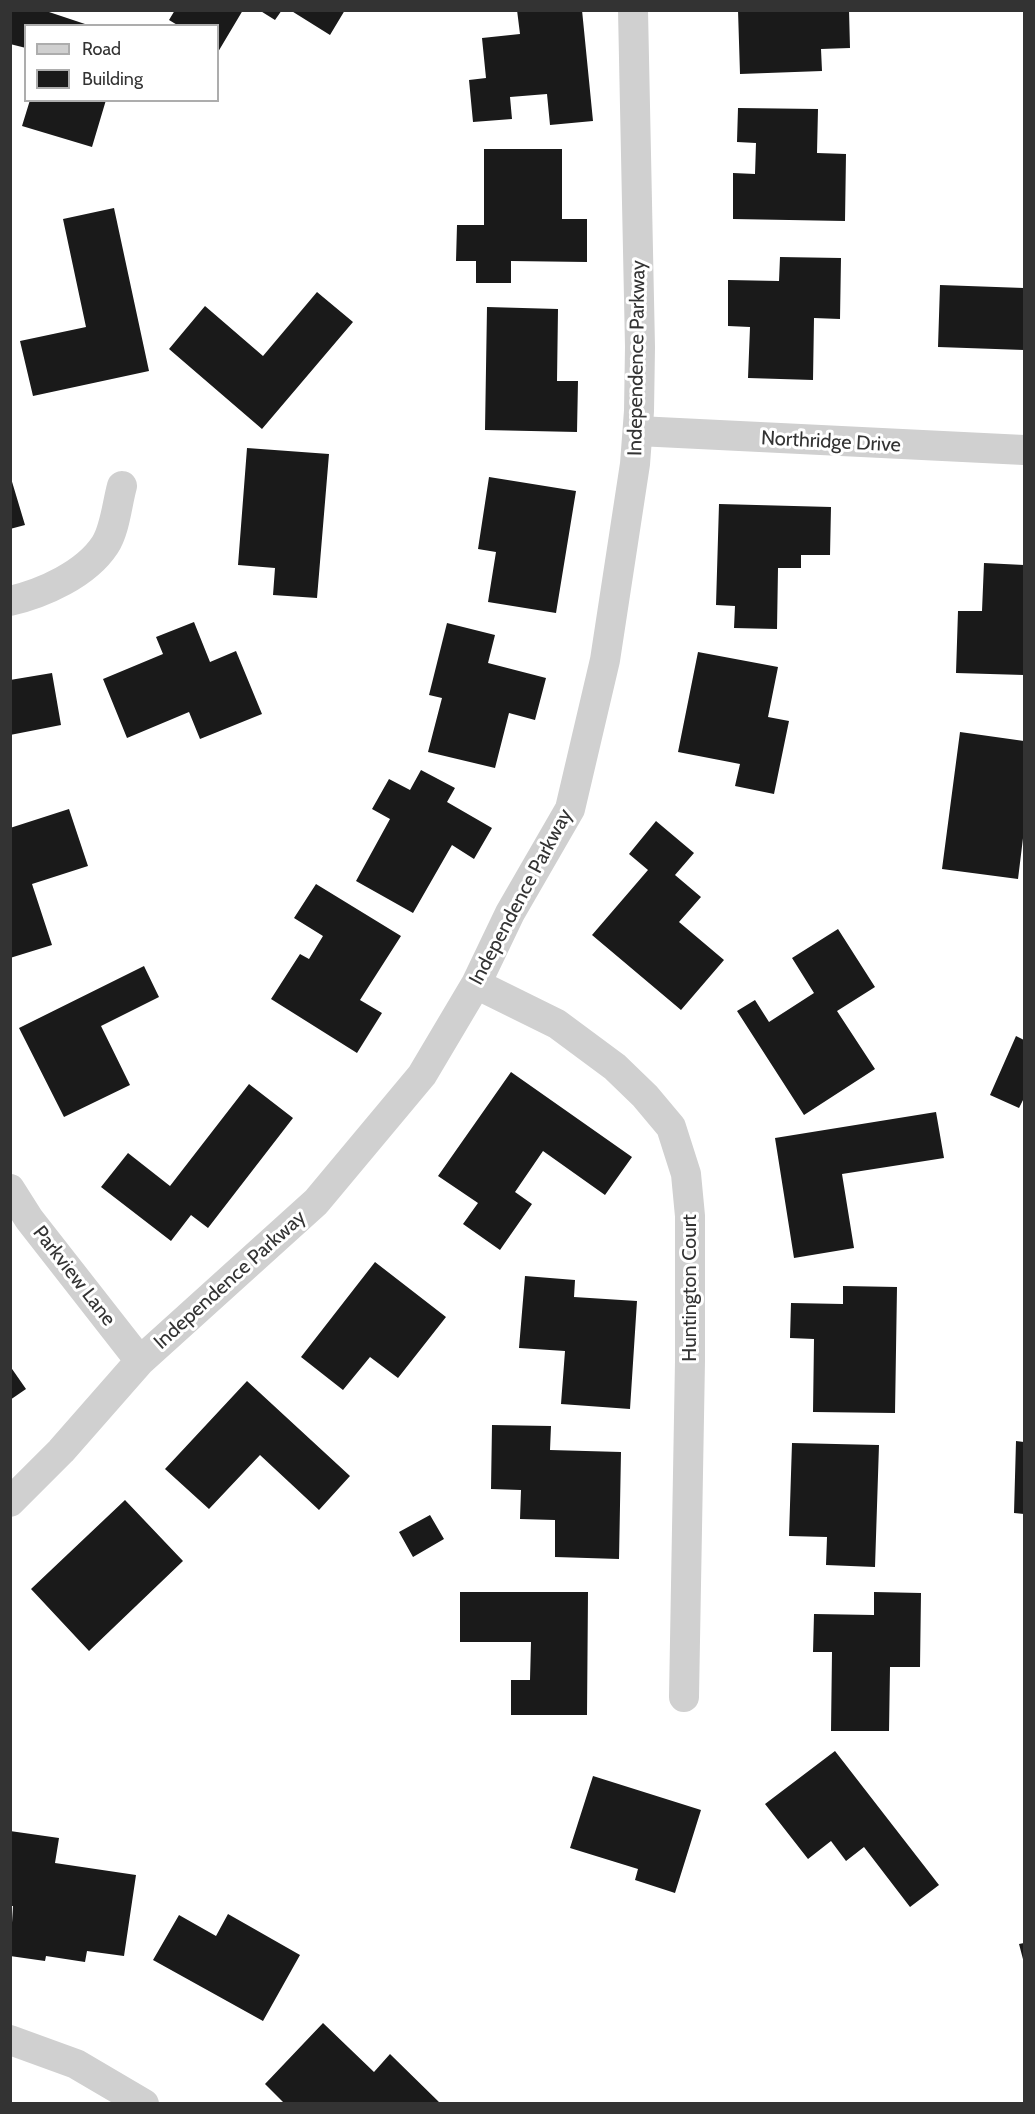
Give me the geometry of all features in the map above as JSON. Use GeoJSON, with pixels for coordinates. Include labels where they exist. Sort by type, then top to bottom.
{"type":"FeatureCollection","features":[{"type":"Feature","properties":{"kind":"street","name":"Independence Parkway"},"geometry":{"type":"LineString","coordinates":[[10,1502],[61,1451],[140,1360],[316,1202],[422,1075],[476,984],[510,913],[570,809],[605,660],[638,432],[640,347],[633,10]]}},
{"type":"Feature","properties":{"kind":"street","name":"Northridge Drive"},"geometry":{"type":"LineString","coordinates":[[638,432],[1024,450]]}},
{"type":"Feature","properties":{"kind":"street"},"geometry":{"type":"LineString","coordinates":[[10,601],[24,598],[69,577],[90,564],[107,543],[122,486]]}},
{"type":"Feature","properties":{"kind":"street","name":"Huntington Court"},"geometry":{"type":"LineString","coordinates":[[476,984],[557,1024],[615,1067],[645,1095],[671,1127],[686,1174],[690,1216],[690,1361],[684,1697]]}},
{"type":"Feature","properties":{"kind":"street","name":"Parkview Lane"},"geometry":{"type":"LineString","coordinates":[[10,1188],[29,1218],[140,1360]]}},
{"type":"Feature","properties":{"kind":"street"},"geometry":{"type":"LineString","coordinates":[[10,2040],[76,2064],[144,2103]]}},
{"type":"Feature","properties":{"kind":"building"},"geometry":{"type":"Polygon","coordinates":[[[10,10],[43,10],[85,24],[24,24],[24,48],[10,44],[10,10]]]}},
{"type":"Feature","properties":{"kind":"building"},"geometry":{"type":"Polygon","coordinates":[[[175,10],[243,10],[219,50],[219,24],[176,24],[169,20],[175,10]]]}},
{"type":"Feature","properties":{"kind":"building"},"geometry":{"type":"Polygon","coordinates":[[[259,10],[282,10],[275,20],[259,10]]]}},
{"type":"Feature","properties":{"kind":"building"},"geometry":{"type":"Polygon","coordinates":[[[290,10],[345,10],[330,35],[290,10]]]}},
{"type":"Feature","properties":{"kind":"building"},"geometry":{"type":"Polygon","coordinates":[[[517,10],[582,10],[593,121],[550,125],[547,94],[510,97],[512,119],[473,122],[469,80],[486,78],[482,38],[520,34],[517,10]]]}},
{"type":"Feature","properties":{"kind":"building"},"geometry":{"type":"Polygon","coordinates":[[[738,10],[849,10],[850,48],[821,49],[822,71],[740,74],[738,10]]]}},
{"type":"Feature","properties":{"kind":"building"},"geometry":{"type":"Polygon","coordinates":[[[29,102],[105,102],[92,147],[22,126],[29,102]]]}},
{"type":"Feature","properties":{"kind":"building"},"geometry":{"type":"Polygon","coordinates":[[[738,108],[818,109],[817,153],[846,154],[845,221],[733,219],[733,173],[755,174],[756,143],[737,142],[738,108]]]}},
{"type":"Feature","properties":{"kind":"building"},"geometry":{"type":"Polygon","coordinates":[[[484,149],[562,149],[562,219],[587,219],[587,262],[511,261],[511,283],[476,283],[476,261],[456,261],[457,225],[484,225],[484,149]]]}},
{"type":"Feature","properties":{"kind":"building"},"geometry":{"type":"Polygon","coordinates":[[[114,208],[149,371],[33,396],[20,341],[86,327],[63,219],[114,208]]]}},
{"type":"Feature","properties":{"kind":"building"},"geometry":{"type":"Polygon","coordinates":[[[780,257],[841,258],[840,319],[814,318],[813,380],[748,378],[750,327],[728,326],[728,280],[779,281],[780,257]]]}},
{"type":"Feature","properties":{"kind":"building"},"geometry":{"type":"Polygon","coordinates":[[[940,285],[1024,288],[1024,350],[938,347],[940,285]]]}},
{"type":"Feature","properties":{"kind":"building"},"geometry":{"type":"Polygon","coordinates":[[[317,292],[353,322],[262,429],[169,349],[205,306],[263,356],[317,292]]]}},
{"type":"Feature","properties":{"kind":"building"},"geometry":{"type":"Polygon","coordinates":[[[487,307],[558,309],[557,381],[578,381],[577,432],[485,430],[487,307]]]}},
{"type":"Feature","properties":{"kind":"building"},"geometry":{"type":"Polygon","coordinates":[[[247,448],[329,454],[317,598],[273,595],[275,568],[238,565],[247,448]]]}},
{"type":"Feature","properties":{"kind":"building"},"geometry":{"type":"Polygon","coordinates":[[[10,475],[25,525],[10,529],[10,475]]]}},
{"type":"Feature","properties":{"kind":"building"},"geometry":{"type":"Polygon","coordinates":[[[489,477],[576,491],[556,613],[488,602],[496,552],[478,549],[489,477]]]}},
{"type":"Feature","properties":{"kind":"building"},"geometry":{"type":"Polygon","coordinates":[[[719,504],[831,507],[830,555],[801,555],[801,568],[778,568],[777,629],[734,628],[735,606],[716,605],[719,504]]]}},
{"type":"Feature","properties":{"kind":"building"},"geometry":{"type":"Polygon","coordinates":[[[984,563],[1024,565],[1024,675],[956,673],[958,611],[982,611],[984,563]]]}},
{"type":"Feature","properties":{"kind":"building"},"geometry":{"type":"Polygon","coordinates":[[[194,622],[210,662],[236,651],[262,714],[200,739],[189,712],[127,738],[103,679],[163,654],[156,637],[194,622]]]}},
{"type":"Feature","properties":{"kind":"building"},"geometry":{"type":"Polygon","coordinates":[[[447,623],[495,635],[488,663],[546,678],[535,720],[509,713],[495,768],[428,752],[442,698],[429,695],[447,623]]]}},
{"type":"Feature","properties":{"kind":"building"},"geometry":{"type":"Polygon","coordinates":[[[698,652],[778,667],[768,717],[789,721],[774,794],[735,786],[740,764],[678,752],[698,652]]]}},
{"type":"Feature","properties":{"kind":"building"},"geometry":{"type":"Polygon","coordinates":[[[52,673],[61,725],[10,735],[10,680],[52,673]]]}},
{"type":"Feature","properties":{"kind":"building"},"geometry":{"type":"Polygon","coordinates":[[[960,732],[1024,741],[1024,830],[1018,879],[942,869],[960,732]]]}},
{"type":"Feature","properties":{"kind":"building"},"geometry":{"type":"Polygon","coordinates":[[[421,770],[455,788],[447,802],[492,828],[474,859],[452,845],[413,913],[356,881],[390,819],[372,809],[389,779],[410,790],[421,770]]]}},
{"type":"Feature","properties":{"kind":"building"},"geometry":{"type":"Polygon","coordinates":[[[69,809],[88,866],[32,884],[52,945],[10,958],[10,828],[69,809]]]}},
{"type":"Feature","properties":{"kind":"building"},"geometry":{"type":"Polygon","coordinates":[[[656,821],[694,853],[675,875],[701,897],[679,922],[724,960],[681,1010],[592,935],[648,870],[629,854],[656,821]]]}},
{"type":"Feature","properties":{"kind":"building"},"geometry":{"type":"Polygon","coordinates":[[[316,884],[401,936],[360,1000],[382,1013],[357,1053],[271,999],[300,954],[309,959],[323,936],[294,918],[316,884]]]}},
{"type":"Feature","properties":{"kind":"building"},"geometry":{"type":"Polygon","coordinates":[[[838,929],[875,987],[837,1011],[875,1069],[804,1115],[737,1011],[755,1000],[769,1022],[814,993],[792,958],[838,929]]]}},
{"type":"Feature","properties":{"kind":"building"},"geometry":{"type":"Polygon","coordinates":[[[144,966],[159,997],[101,1026],[130,1085],[64,1117],[19,1028],[144,966]]]}},
{"type":"Feature","properties":{"kind":"building"},"geometry":{"type":"Polygon","coordinates":[[[1016,1036],[1024,1040],[1024,1098],[1019,1108],[990,1095],[1016,1036]]]}},
{"type":"Feature","properties":{"kind":"building"},"geometry":{"type":"Polygon","coordinates":[[[511,1072],[632,1157],[605,1195],[543,1151],[515,1192],[532,1204],[500,1250],[463,1224],[478,1203],[438,1176],[511,1072]]]}},
{"type":"Feature","properties":{"kind":"building"},"geometry":{"type":"Polygon","coordinates":[[[249,1084],[293,1118],[208,1228],[191,1215],[171,1241],[101,1187],[128,1153],[170,1186],[249,1084]]]}},
{"type":"Feature","properties":{"kind":"building"},"geometry":{"type":"Polygon","coordinates":[[[936,1112],[944,1158],[842,1174],[854,1248],[794,1258],[775,1138],[936,1112]]]}},
{"type":"Feature","properties":{"kind":"building"},"geometry":{"type":"Polygon","coordinates":[[[375,1262],[446,1317],[398,1378],[370,1357],[343,1390],[301,1357],[375,1262]]]}},
{"type":"Feature","properties":{"kind":"building"},"geometry":{"type":"Polygon","coordinates":[[[525,1276],[575,1280],[574,1297],[637,1301],[630,1409],[561,1404],[565,1351],[519,1348],[525,1276]]]}},
{"type":"Feature","properties":{"kind":"building"},"geometry":{"type":"Polygon","coordinates":[[[843,1286],[897,1287],[895,1413],[813,1412],[814,1339],[790,1338],[791,1303],[843,1304],[843,1286]]]}},
{"type":"Feature","properties":{"kind":"building"},"geometry":{"type":"Polygon","coordinates":[[[10,1366],[26,1389],[10,1400],[10,1366]]]}},
{"type":"Feature","properties":{"kind":"building"},"geometry":{"type":"Polygon","coordinates":[[[247,1381],[350,1476],[319,1510],[260,1455],[209,1509],[165,1469],[247,1381]]]}},
{"type":"Feature","properties":{"kind":"building"},"geometry":{"type":"Polygon","coordinates":[[[492,1425],[551,1426],[550,1450],[621,1452],[619,1559],[555,1557],[555,1520],[520,1519],[521,1490],[491,1489],[492,1425]]]}},
{"type":"Feature","properties":{"kind":"building"},"geometry":{"type":"Polygon","coordinates":[[[1016,1441],[1024,1442],[1024,1514],[1014,1513],[1016,1441]]]}},
{"type":"Feature","properties":{"kind":"building"},"geometry":{"type":"Polygon","coordinates":[[[792,1443],[879,1445],[875,1567],[826,1565],[827,1537],[789,1536],[792,1443]]]}},
{"type":"Feature","properties":{"kind":"building"},"geometry":{"type":"Polygon","coordinates":[[[125,1500],[183,1561],[89,1651],[31,1589],[125,1500]]]}},
{"type":"Feature","properties":{"kind":"building"},"geometry":{"type":"Polygon","coordinates":[[[430,1515],[444,1539],[413,1557],[399,1532],[430,1515]]]}},
{"type":"Feature","properties":{"kind":"building"},"geometry":{"type":"Polygon","coordinates":[[[460,1592],[588,1592],[587,1715],[511,1715],[511,1680],[530,1680],[531,1642],[460,1642],[460,1592]]]}},
{"type":"Feature","properties":{"kind":"building"},"geometry":{"type":"Polygon","coordinates":[[[874,1592],[921,1593],[920,1667],[890,1667],[889,1731],[831,1731],[832,1652],[813,1652],[814,1614],[874,1615],[874,1592]]]}},
{"type":"Feature","properties":{"kind":"building"},"geometry":{"type":"Polygon","coordinates":[[[835,1751],[939,1885],[910,1907],[864,1847],[846,1861],[831,1841],[808,1859],[765,1804],[835,1751]]]}},
{"type":"Feature","properties":{"kind":"building"},"geometry":{"type":"Polygon","coordinates":[[[593,1776],[701,1810],[675,1893],[635,1880],[638,1869],[570,1848],[593,1776]]]}},
{"type":"Feature","properties":{"kind":"building"},"geometry":{"type":"Polygon","coordinates":[[[10,1831],[59,1838],[55,1863],[136,1875],[124,1956],[87,1951],[85,1962],[46,1956],[45,1961],[10,1956],[13,1906],[10,1906],[10,1831]]]}},
{"type":"Feature","properties":{"kind":"building"},"geometry":{"type":"Polygon","coordinates":[[[228,1914],[300,1955],[263,2021],[153,1960],[179,1915],[216,1936],[228,1914]]]}},
{"type":"Feature","properties":{"kind":"building"},"geometry":{"type":"Polygon","coordinates":[[[1024,1943],[1024,1963],[1019,1944],[1024,1943]]]}},
{"type":"Feature","properties":{"kind":"building"},"geometry":{"type":"Polygon","coordinates":[[[323,2023],[374,2072],[390,2054],[441,2104],[285,2104],[265,2084],[323,2023]]]}}]}
